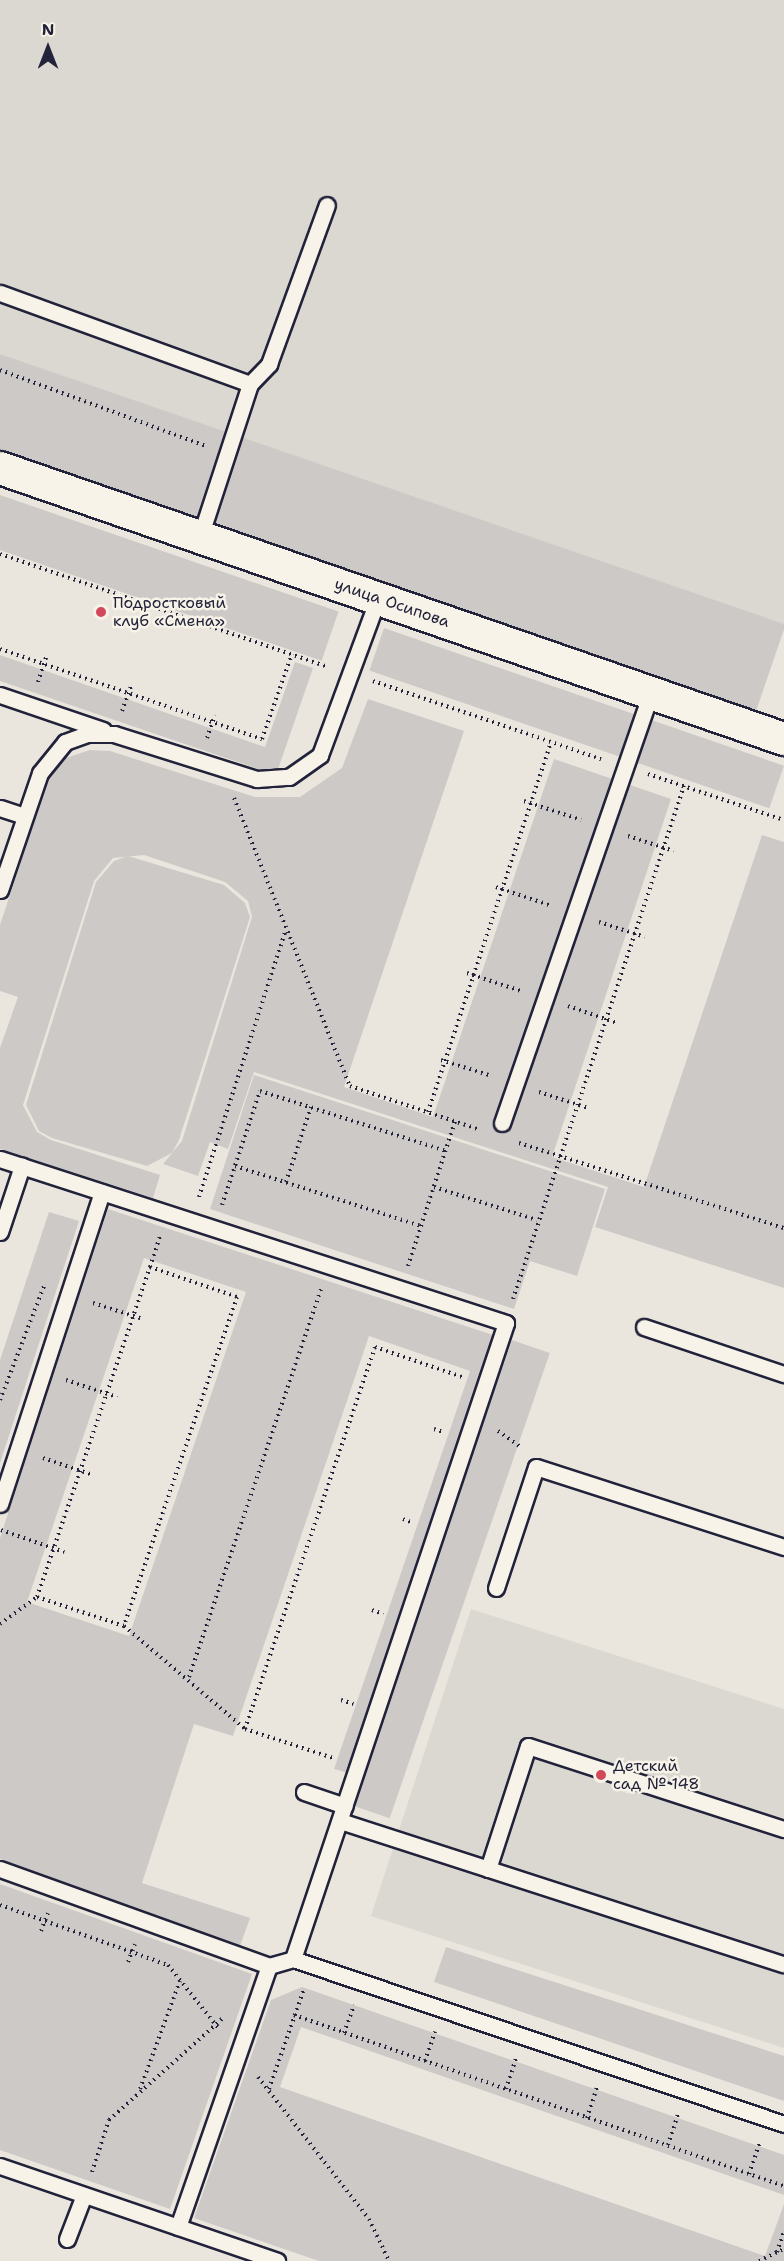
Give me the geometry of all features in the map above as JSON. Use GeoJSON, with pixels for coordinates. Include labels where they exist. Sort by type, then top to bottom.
{"type":"FeatureCollection","features":[{"type":"Feature","properties":{"kind":"street","name":"улица Осипова"},"geometry":{"type":"LineString","coordinates":[[0,468],[784,739]]}},
{"type":"Feature","properties":{"kind":"lane"},"geometry":{"type":"LineString","coordinates":[[200,537],[250,384],[269,364],[327,205]]}},
{"type":"Feature","properties":{"kind":"lane"},"geometry":{"type":"LineString","coordinates":[[0,293],[250,384]]}},
{"type":"Feature","properties":{"kind":"lane"},"geometry":{"type":"LineString","coordinates":[[0,695],[223,770],[257,779],[289,777],[320,755],[378,598]]}},
{"type":"Feature","properties":{"kind":"lane"},"geometry":{"type":"LineString","coordinates":[[502,1123],[651,693]]}},
{"type":"Feature","properties":{"kind":"lane"},"geometry":{"type":"LineString","coordinates":[[0,890],[50,754],[87,734],[114,734]]}},
{"type":"Feature","properties":{"kind":"lane"},"geometry":{"type":"LineString","coordinates":[[0,808],[26,816]]}},
{"type":"Feature","properties":{"kind":"lane"},"geometry":{"type":"LineString","coordinates":[[0,1159],[506,1323],[293,1959]]}},
{"type":"Feature","properties":{"kind":"lane"},"geometry":{"type":"LineString","coordinates":[[0,1232],[22,1166]]}},
{"type":"Feature","properties":{"kind":"lane"},"geometry":{"type":"LineString","coordinates":[[0,1504],[102,1192]]}},
{"type":"Feature","properties":{"kind":"lane"},"geometry":{"type":"LineString","coordinates":[[644,1326],[784,1374]]}},
{"type":"Feature","properties":{"kind":"lane"},"geometry":{"type":"LineString","coordinates":[[496,1588],[536,1467],[784,1547]]}},
{"type":"Feature","properties":{"kind":"lane"},"geometry":{"type":"LineString","coordinates":[[488,1869],[528,1746],[784,1828]]}},
{"type":"Feature","properties":{"kind":"lane"},"geometry":{"type":"LineString","coordinates":[[304,1792],[345,1806]]}},
{"type":"Feature","properties":{"kind":"lane"},"geometry":{"type":"LineString","coordinates":[[340,1821],[784,1964]]}},
{"type":"Feature","properties":{"kind":"lane"},"geometry":{"type":"LineString","coordinates":[[0,1869],[269,1966],[293,1959],[784,2124]]}},
{"type":"Feature","properties":{"kind":"lane"},"geometry":{"type":"LineString","coordinates":[[178,2227],[269,1966]]}},
{"type":"Feature","properties":{"kind":"lane"},"geometry":{"type":"LineString","coordinates":[[0,2166],[277,2261]]}},
{"type":"Feature","properties":{"kind":"lane"},"geometry":{"type":"LineString","coordinates":[[68,2240],[84,2194]]}},
{"type":"Feature","properties":{"kind":"path"},"geometry":{"type":"LineString","coordinates":[[0,370],[227,454]]}},
{"type":"Feature","properties":{"kind":"path"},"geometry":{"type":"LineString","coordinates":[[0,554],[784,820]]}},
{"type":"Feature","properties":{"kind":"path"},"geometry":{"type":"LineString","coordinates":[[0,649],[262,739],[292,654]]}},
{"type":"Feature","properties":{"kind":"path"},"geometry":{"type":"LineString","coordinates":[[428,1113],[551,742]]}},
{"type":"Feature","properties":{"kind":"path"},"geometry":{"type":"LineString","coordinates":[[223,770],[285,933],[350,1086],[489,1133]]}},
{"type":"Feature","properties":{"kind":"path"},"geometry":{"type":"LineString","coordinates":[[506,1323],[558,1156],[684,786]]}},
{"type":"Feature","properties":{"kind":"path"},"geometry":{"type":"LineString","coordinates":[[191,1221],[285,933]]}},
{"type":"Feature","properties":{"kind":"path"},"geometry":{"type":"LineString","coordinates":[[215,1228],[260,1091],[446,1151]]}},
{"type":"Feature","properties":{"kind":"path"},"geometry":{"type":"LineString","coordinates":[[286,1182],[311,1107]]}},
{"type":"Feature","properties":{"kind":"path"},"geometry":{"type":"LineString","coordinates":[[401,1289],[456,1121]]}},
{"type":"Feature","properties":{"kind":"path"},"geometry":{"type":"LineString","coordinates":[[512,1140],[784,1228]]}},
{"type":"Feature","properties":{"kind":"path"},"geometry":{"type":"LineString","coordinates":[[235,1166],[421,1226]]}},
{"type":"Feature","properties":{"kind":"path"},"geometry":{"type":"LineString","coordinates":[[434,1187],[537,1220]]}},
{"type":"Feature","properties":{"kind":"path"},"geometry":{"type":"LineString","coordinates":[[189,1677],[329,1266]]}},
{"type":"Feature","properties":{"kind":"path"},"geometry":{"type":"LineString","coordinates":[[0,1624],[37,1597],[150,1267],[237,1297],[124,1626]]}},
{"type":"Feature","properties":{"kind":"path"},"geometry":{"type":"LineString","coordinates":[[68,1295],[143,1319]]}},
{"type":"Feature","properties":{"kind":"path"},"geometry":{"type":"LineString","coordinates":[[245,1729],[375,1347],[463,1377],[459,1388]]}},
{"type":"Feature","properties":{"kind":"path"},"geometry":{"type":"LineString","coordinates":[[43,1372],[117,1397]]}},
{"type":"Feature","properties":{"kind":"path"},"geometry":{"type":"LineString","coordinates":[[475,1415],[522,1448],[536,1467]]}},
{"type":"Feature","properties":{"kind":"path"},"geometry":{"type":"LineString","coordinates":[[440,1444],[448,1421]]}},
{"type":"Feature","properties":{"kind":"path"},"geometry":{"type":"LineString","coordinates":[[18,1449],[90,1474]]}},
{"type":"Feature","properties":{"kind":"path"},"geometry":{"type":"LineString","coordinates":[[409,1534],[417,1512]]}},
{"type":"Feature","properties":{"kind":"path"},"geometry":{"type":"LineString","coordinates":[[0,1530],[64,1552]]}},
{"type":"Feature","properties":{"kind":"path"},"geometry":{"type":"LineString","coordinates":[[37,1597],[124,1626],[189,1677],[245,1729],[332,1759],[336,1748]]}},
{"type":"Feature","properties":{"kind":"path"},"geometry":{"type":"LineString","coordinates":[[378,1625],[386,1602]]}},
{"type":"Feature","properties":{"kind":"path"},"geometry":{"type":"LineString","coordinates":[[348,1715],[355,1692]]}},
{"type":"Feature","properties":{"kind":"path"},"geometry":{"type":"LineString","coordinates":[[0,1905],[168,1965],[369,2219],[389,2261]]}},
{"type":"Feature","properties":{"kind":"path"},"geometry":{"type":"LineString","coordinates":[[268,2090],[312,1965]]}},
{"type":"Feature","properties":{"kind":"path"},"geometry":{"type":"LineString","coordinates":[[139,2092],[180,1980]]}},
{"type":"Feature","properties":{"kind":"path"},"geometry":{"type":"LineString","coordinates":[[84,2194],[109,2120],[215,2023],[261,1990]]}},
{"type":"Feature","properties":{"kind":"path"},"geometry":{"type":"LineString","coordinates":[[294,2015],[784,2186]]}},
{"type":"Feature","properties":{"kind":"path"},"geometry":{"type":"LineString","coordinates":[[749,2174],[768,2119]]}},
{"type":"Feature","properties":{"kind":"path"},"geometry":{"type":"LineString","coordinates":[[777,2252],[784,2232]]}},
{"type":"Feature","properties":{"kind":"path"},"geometry":{"type":"LineString","coordinates":[[759,2261],[784,2249]]}},
{"type":"Feature","properties":{"kind":"shaded area"},"geometry":{"type":"Polygon","coordinates":[[[0,0],[784,0],[784,631],[0,354],[0,0]]]}},
{"type":"Feature","properties":{"kind":"shaded area"},"geometry":{"type":"Polygon","coordinates":[[[0,354],[784,624],[755,712],[0,452],[0,354]]]}},
{"type":"Feature","properties":{"kind":"shaded area"},"geometry":{"type":"Polygon","coordinates":[[[0,495],[338,612],[322,661],[0,550],[0,495]]]}},
{"type":"Feature","properties":{"kind":"shaded area"},"geometry":{"type":"Polygon","coordinates":[[[384,628],[784,766],[769,808],[369,671],[384,628]]]}},
{"type":"Feature","properties":{"kind":"shaded area"},"geometry":{"type":"Polygon","coordinates":[[[0,655],[265,747],[295,662],[313,668],[276,775],[0,681],[0,655]]]}},
{"type":"Feature","properties":{"kind":"shaded area"},"geometry":{"type":"Polygon","coordinates":[[[368,699],[464,731],[344,1087],[433,1117],[554,759],[671,799],[552,1157],[644,1187],[762,835],[784,842],[784,1288],[595,1227],[608,1187],[254,1072],[228,1149],[210,1142],[198,1176],[163,1164],[182,1141],[252,917],[248,901],[225,882],[144,855],[113,858],[94,881],[23,1105],[37,1132],[51,1140],[160,1175],[153,1198],[0,1149],[0,1048],[18,997],[0,991],[0,925],[50,774],[63,759],[90,750],[110,751],[255,797],[300,797],[342,768],[368,699]]]}},
{"type":"Feature","properties":{"kind":"shaded area"},"geometry":{"type":"Polygon","coordinates":[[[128,856],[224,885],[245,903],[250,917],[179,1140],[172,1153],[147,1166],[52,1138],[39,1131],[26,1105],[96,882],[114,861],[128,856]]]}},
{"type":"Feature","properties":{"kind":"shaded area"},"geometry":{"type":"Polygon","coordinates":[[[254,1075],[605,1189],[577,1276],[530,1261],[514,1309],[210,1209],[254,1075]]]}},
{"type":"Feature","properties":{"kind":"shaded area"},"geometry":{"type":"Polygon","coordinates":[[[108,1209],[493,1335],[348,1773],[334,1769],[470,1371],[369,1336],[233,1736],[194,1724],[142,1883],[250,1918],[240,1946],[0,1859],[0,1538],[108,1209]],[[144,1258],[27,1602],[129,1636],[246,1292],[144,1258]]]}},
{"type":"Feature","properties":{"kind":"shaded area"},"geometry":{"type":"Polygon","coordinates":[[[49,1212],[79,1221],[0,1463],[0,1360],[49,1212]]]}},
{"type":"Feature","properties":{"kind":"shaded area"},"geometry":{"type":"Polygon","coordinates":[[[512,1340],[550,1353],[390,1818],[352,1805],[512,1340]]]}},
{"type":"Feature","properties":{"kind":"shaded area","name":"Детский сад № 148"},"geometry":{"type":"Polygon","coordinates":[[[471,1609],[784,1709],[784,2048],[371,1916],[471,1609]]]}},
{"type":"Feature","properties":{"kind":"shaded area"},"geometry":{"type":"Polygon","coordinates":[[[0,1884],[252,1974],[170,2209],[0,2150],[0,1884]]]}},
{"type":"Feature","properties":{"kind":"shaded area"},"geometry":{"type":"Polygon","coordinates":[[[446,1947],[784,2056],[784,2101],[434,1982],[446,1947]]]}},
{"type":"Feature","properties":{"kind":"shaded area"},"geometry":{"type":"Polygon","coordinates":[[[302,1987],[784,2155],[784,2195],[301,2027],[280,2087],[765,2256],[784,2204],[784,2261],[319,2261],[194,2218],[271,2000],[302,1987]]]}},
{"type":"Feature","properties":{"kind":"place","name":"Подростковый клуб «Смена»"},"geometry":{"type":"Point","coordinates":[101,612]}},
{"type":"Feature","properties":{"kind":"place","name":"Детский сад № 148"},"geometry":{"type":"Point","coordinates":[601,1775]}}]}
